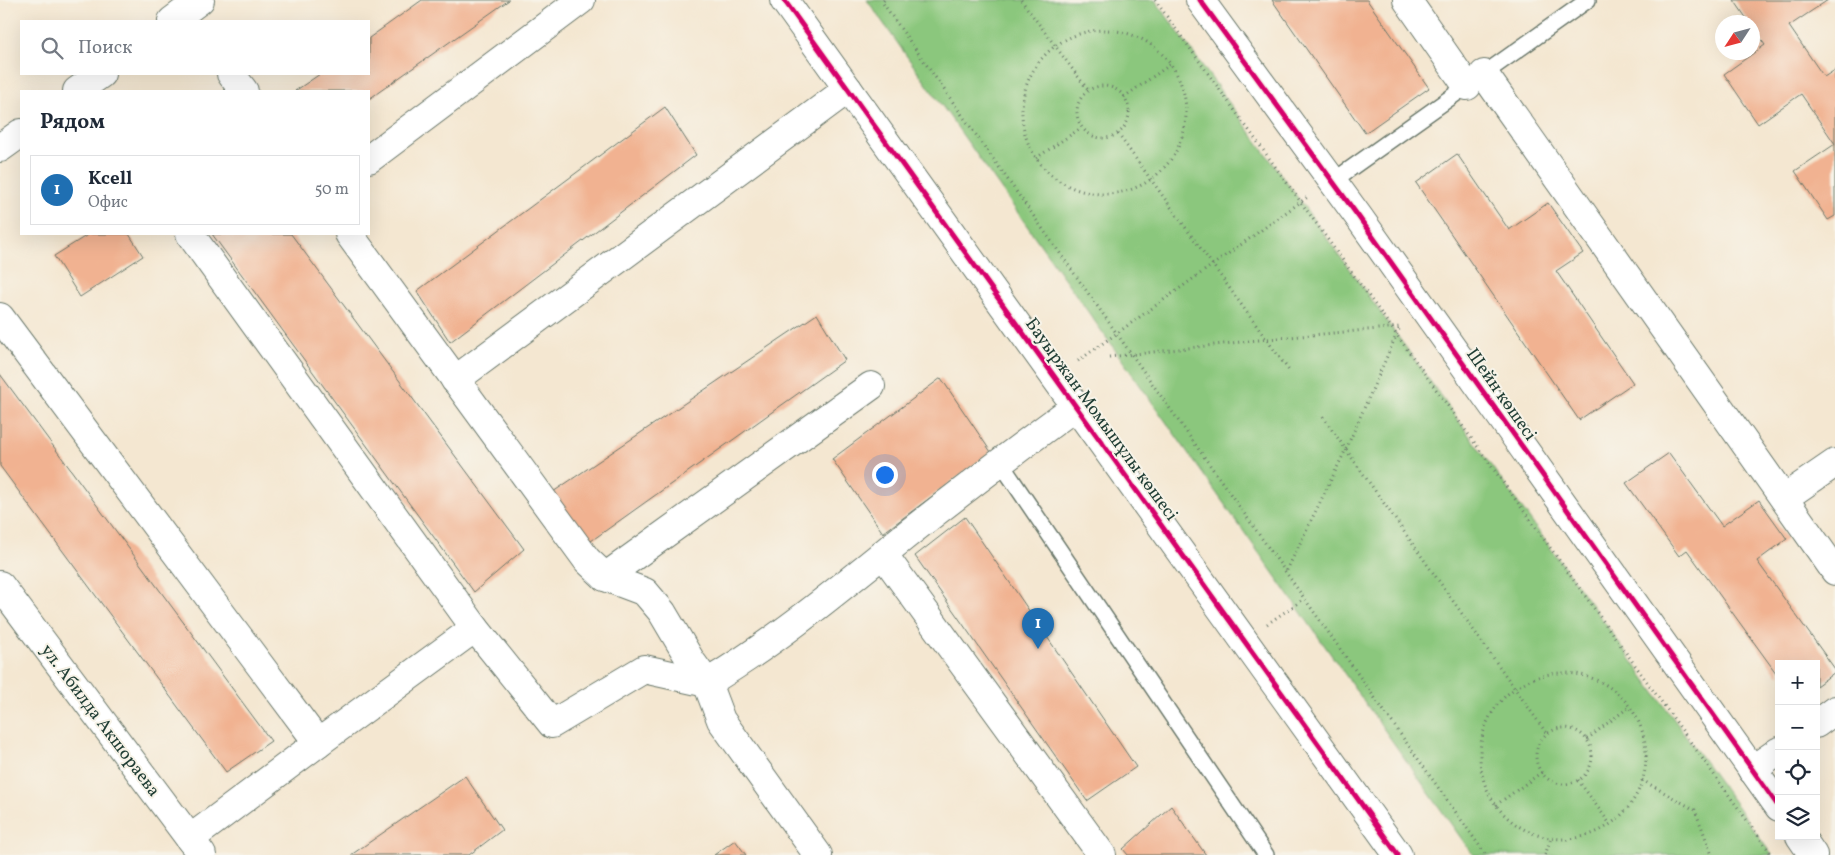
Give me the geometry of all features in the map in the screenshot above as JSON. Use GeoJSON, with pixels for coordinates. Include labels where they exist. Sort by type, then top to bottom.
{"type":"FeatureCollection","features":[{"type":"Feature","properties":{"kind":"street"},"geometry":{"type":"LineString","coordinates":[[370,158],[581,0]]}},
{"type":"Feature","properties":{"kind":"street","name":"Бауыржан Момышұлы көшесі"},"geometry":{"type":"LineString","coordinates":[[784,0],[1398,855]]}},
{"type":"Feature","properties":{"kind":"street","name":"Шейн көшесі"},"geometry":{"type":"LineString","coordinates":[[1200,0],[1333,182],[1775,802]]}},
{"type":"Feature","properties":{"kind":"street"},"geometry":{"type":"LineString","coordinates":[[1407,0],[1476,80],[1784,498],[1835,571]]}},
{"type":"Feature","properties":{"kind":"street"},"geometry":{"type":"LineString","coordinates":[[232,75],[243,90]]}},
{"type":"Feature","properties":{"kind":"street"},"geometry":{"type":"LineString","coordinates":[[455,380],[848,89]]}},
{"type":"Feature","properties":{"kind":"street"},"geometry":{"type":"LineString","coordinates":[[0,148],[20,134]]}},
{"type":"Feature","properties":{"kind":"street"},"geometry":{"type":"LineString","coordinates":[[191,235],[475,628],[552,724],[644,669],[707,683],[737,665],[805,617],[1000,462],[1076,406]]}},
{"type":"Feature","properties":{"kind":"street"},"geometry":{"type":"LineString","coordinates":[[350,235],[587,560],[605,576],[645,592],[662,612],[691,661],[707,683],[721,720],[818,855]]}},
{"type":"Feature","properties":{"kind":"street"},"geometry":{"type":"LineString","coordinates":[[0,317],[318,743]]}},
{"type":"Feature","properties":{"kind":"street"},"geometry":{"type":"LineString","coordinates":[[605,576],[871,386]]}},
{"type":"Feature","properties":{"kind":"street"},"geometry":{"type":"LineString","coordinates":[[1784,498],[1835,463]]}},
{"type":"Feature","properties":{"kind":"street"},"geometry":{"type":"LineString","coordinates":[[883,554],[1102,855]]}},
{"type":"Feature","properties":{"kind":"street","name":"ул. Абилда Акшораева"},"geometry":{"type":"LineString","coordinates":[[0,585],[196,847]]}},
{"type":"Feature","properties":{"kind":"street"},"geometry":{"type":"LineString","coordinates":[[196,847],[318,743],[475,628]]}},
{"type":"Feature","properties":{"kind":"street"},"geometry":{"type":"LineString","coordinates":[[1820,721],[1835,710]]}},
{"type":"Feature","properties":{"kind":"street"},"geometry":{"type":"LineString","coordinates":[[1752,770],[1775,754]]}},
{"type":"Feature","properties":{"kind":"street"},"geometry":{"type":"LineString","coordinates":[[1803,840],[1813,855]]}},
{"type":"Feature","properties":{"kind":"lane"},"geometry":{"type":"LineString","coordinates":[[1333,182],[1588,0]]}},
{"type":"Feature","properties":{"kind":"lane"},"geometry":{"type":"LineString","coordinates":[[1000,462],[1266,855]]}},
{"type":"Feature","properties":{"kind":"path"},"geometry":{"type":"LineString","coordinates":[[884,0],[882,2],[1486,855]]}},
{"type":"Feature","properties":{"kind":"path"},"geometry":{"type":"LineString","coordinates":[[1021,0],[1088,90]]}},
{"type":"Feature","properties":{"kind":"path"},"geometry":{"type":"LineString","coordinates":[[1155,0],[1772,855]]}},
{"type":"Feature","properties":{"kind":"path"},"geometry":{"type":"LineString","coordinates":[[1096,29],[1124,32],[1150,43],[1171,64],[1183,85],[1187,112],[1183,137],[1171,161],[1152,179],[1129,191],[1103,194],[1077,190],[1054,177],[1036,158],[1024,132],[1022,104],[1029,76],[1045,53],[1069,37],[1096,29]]}},
{"type":"Feature","properties":{"kind":"path"},"geometry":{"type":"LineString","coordinates":[[1124,97],[1171,64]]}},
{"type":"Feature","properties":{"kind":"path"},"geometry":{"type":"LineString","coordinates":[[1105,86],[1114,88],[1124,97],[1129,110],[1128,119],[1125,127],[1118,134],[1102,139],[1094,138],[1081,128],[1077,120],[1078,104],[1088,90],[1105,86]]}},
{"type":"Feature","properties":{"kind":"path"},"geometry":{"type":"LineString","coordinates":[[1036,158],[1081,128]]}},
{"type":"Feature","properties":{"kind":"path"},"geometry":{"type":"LineString","coordinates":[[1118,134],[1290,372]]}},
{"type":"Feature","properties":{"kind":"path"},"geometry":{"type":"LineString","coordinates":[[1055,378],[1300,201],[1333,182]]}},
{"type":"Feature","properties":{"kind":"path"},"geometry":{"type":"LineString","coordinates":[[1109,357],[1267,339],[1400,327],[1346,449],[1286,573]]}},
{"type":"Feature","properties":{"kind":"path"},"geometry":{"type":"LineString","coordinates":[[1323,417],[1514,690],[1547,734]]}},
{"type":"Feature","properties":{"kind":"path"},"geometry":{"type":"LineString","coordinates":[[1244,640],[1304,598]]}},
{"type":"Feature","properties":{"kind":"path"},"geometry":{"type":"LineString","coordinates":[[1574,673],[1601,681],[1623,698],[1629,707],[1639,720],[1646,747],[1645,774],[1635,799],[1617,820],[1593,834],[1567,839],[1551,838],[1540,836],[1516,824],[1496,805],[1484,780],[1480,752],[1486,726],[1500,702],[1521,684],[1547,674],[1574,673]]}},
{"type":"Feature","properties":{"kind":"path"},"geometry":{"type":"LineString","coordinates":[[1587,740],[1629,707]]}},
{"type":"Feature","properties":{"kind":"path"},"geometry":{"type":"LineString","coordinates":[[1559,728],[1568,728],[1577,731],[1587,740],[1592,753],[1592,762],[1588,770],[1578,780],[1566,783],[1557,782],[1548,778],[1542,772],[1536,755],[1538,746],[1547,734],[1559,728]]}},
{"type":"Feature","properties":{"kind":"path"},"geometry":{"type":"LineString","coordinates":[[1496,805],[1542,772]]}},
{"type":"Feature","properties":{"kind":"path"},"geometry":{"type":"LineString","coordinates":[[1578,780],[1610,824]]}},
{"type":"Feature","properties":{"kind":"path"},"geometry":{"type":"LineString","coordinates":[[1642,780],[1695,810],[1712,855]]}},
{"type":"Feature","properties":{"kind":"path"},"geometry":{"type":"LineString","coordinates":[[1545,855],[1551,838]]}},
{"type":"Feature","properties":{"kind":"green space"},"geometry":{"type":"Polygon","coordinates":[[[867,0],[1155,0],[1772,855],[1473,855],[867,0]]]}},
{"type":"Feature","properties":{"kind":"building"},"geometry":{"type":"Polygon","coordinates":[[[422,0],[509,0],[370,98],[370,90],[296,90],[319,75],[370,75],[370,37],[422,0]]]}},
{"type":"Feature","properties":{"kind":"building"},"geometry":{"type":"Polygon","coordinates":[[[1272,0],[1367,0],[1429,88],[1365,133],[1272,0]]]}},
{"type":"Feature","properties":{"kind":"building"},"geometry":{"type":"Polygon","coordinates":[[[1734,0],[1828,0],[1789,26],[1824,77],[1835,70],[1835,144],[1801,94],[1758,124],[1724,74],[1744,60],[1760,60],[1760,49],[1765,45],[1760,38],[1760,15],[1744,15],[1734,0]]]}},
{"type":"Feature","properties":{"kind":"building"},"geometry":{"type":"Polygon","coordinates":[[[665,107],[696,155],[450,342],[417,291],[665,107]]]}},
{"type":"Feature","properties":{"kind":"building"},"geometry":{"type":"Polygon","coordinates":[[[1835,144],[1835,216],[1828,220],[1795,171],[1835,144]]]}},
{"type":"Feature","properties":{"kind":"building"},"geometry":{"type":"Polygon","coordinates":[[[1457,154],[1509,230],[1548,203],[1583,253],[1556,271],[1633,383],[1579,420],[1416,183],[1457,154]]]}},
{"type":"Feature","properties":{"kind":"building"},"geometry":{"type":"Polygon","coordinates":[[[87,235],[130,235],[143,256],[80,297],[54,256],[87,235]]]}},
{"type":"Feature","properties":{"kind":"building"},"geometry":{"type":"Polygon","coordinates":[[[213,235],[292,235],[524,549],[474,592],[213,235]]]}},
{"type":"Feature","properties":{"kind":"building"},"geometry":{"type":"Polygon","coordinates":[[[817,314],[845,360],[584,546],[550,494],[817,314]]]}},
{"type":"Feature","properties":{"kind":"building"},"geometry":{"type":"Polygon","coordinates":[[[0,374],[271,741],[226,772],[0,466],[0,374]]]}},
{"type":"Feature","properties":{"kind":"building"},"geometry":{"type":"Polygon","coordinates":[[[941,378],[991,452],[883,533],[832,459],[941,378]]]}},
{"type":"Feature","properties":{"kind":"building"},"geometry":{"type":"Polygon","coordinates":[[[1669,453],[1722,526],[1759,500],[1787,539],[1757,561],[1835,669],[1835,672],[1820,683],[1820,660],[1775,660],[1775,671],[1687,550],[1679,556],[1626,483],[1669,453]]]}},
{"type":"Feature","properties":{"kind":"building"},"geometry":{"type":"Polygon","coordinates":[[[965,517],[1136,767],[1087,801],[915,556],[965,517]]]}},
{"type":"Feature","properties":{"kind":"building"},"geometry":{"type":"Polygon","coordinates":[[[465,776],[502,830],[469,855],[351,855],[465,776]]]}},
{"type":"Feature","properties":{"kind":"building"},"geometry":{"type":"Polygon","coordinates":[[[1171,806],[1206,855],[1128,855],[1123,849],[1171,806]]]}},
{"type":"Feature","properties":{"kind":"building"},"geometry":{"type":"Polygon","coordinates":[[[735,840],[746,855],[714,855],[735,840]]]}},
{"type":"Feature","properties":{"kind":"cycle path"},"geometry":{"type":"LineString","coordinates":[[784,0],[1398,855]]}},
{"type":"Feature","properties":{"kind":"cycle path"},"geometry":{"type":"LineString","coordinates":[[1200,0],[1358,216],[1775,801]]}},
{"type":"Feature","properties":{"kind":"place","name":"Kcell"},"geometry":{"type":"Point","coordinates":[1038,649]}}]}
